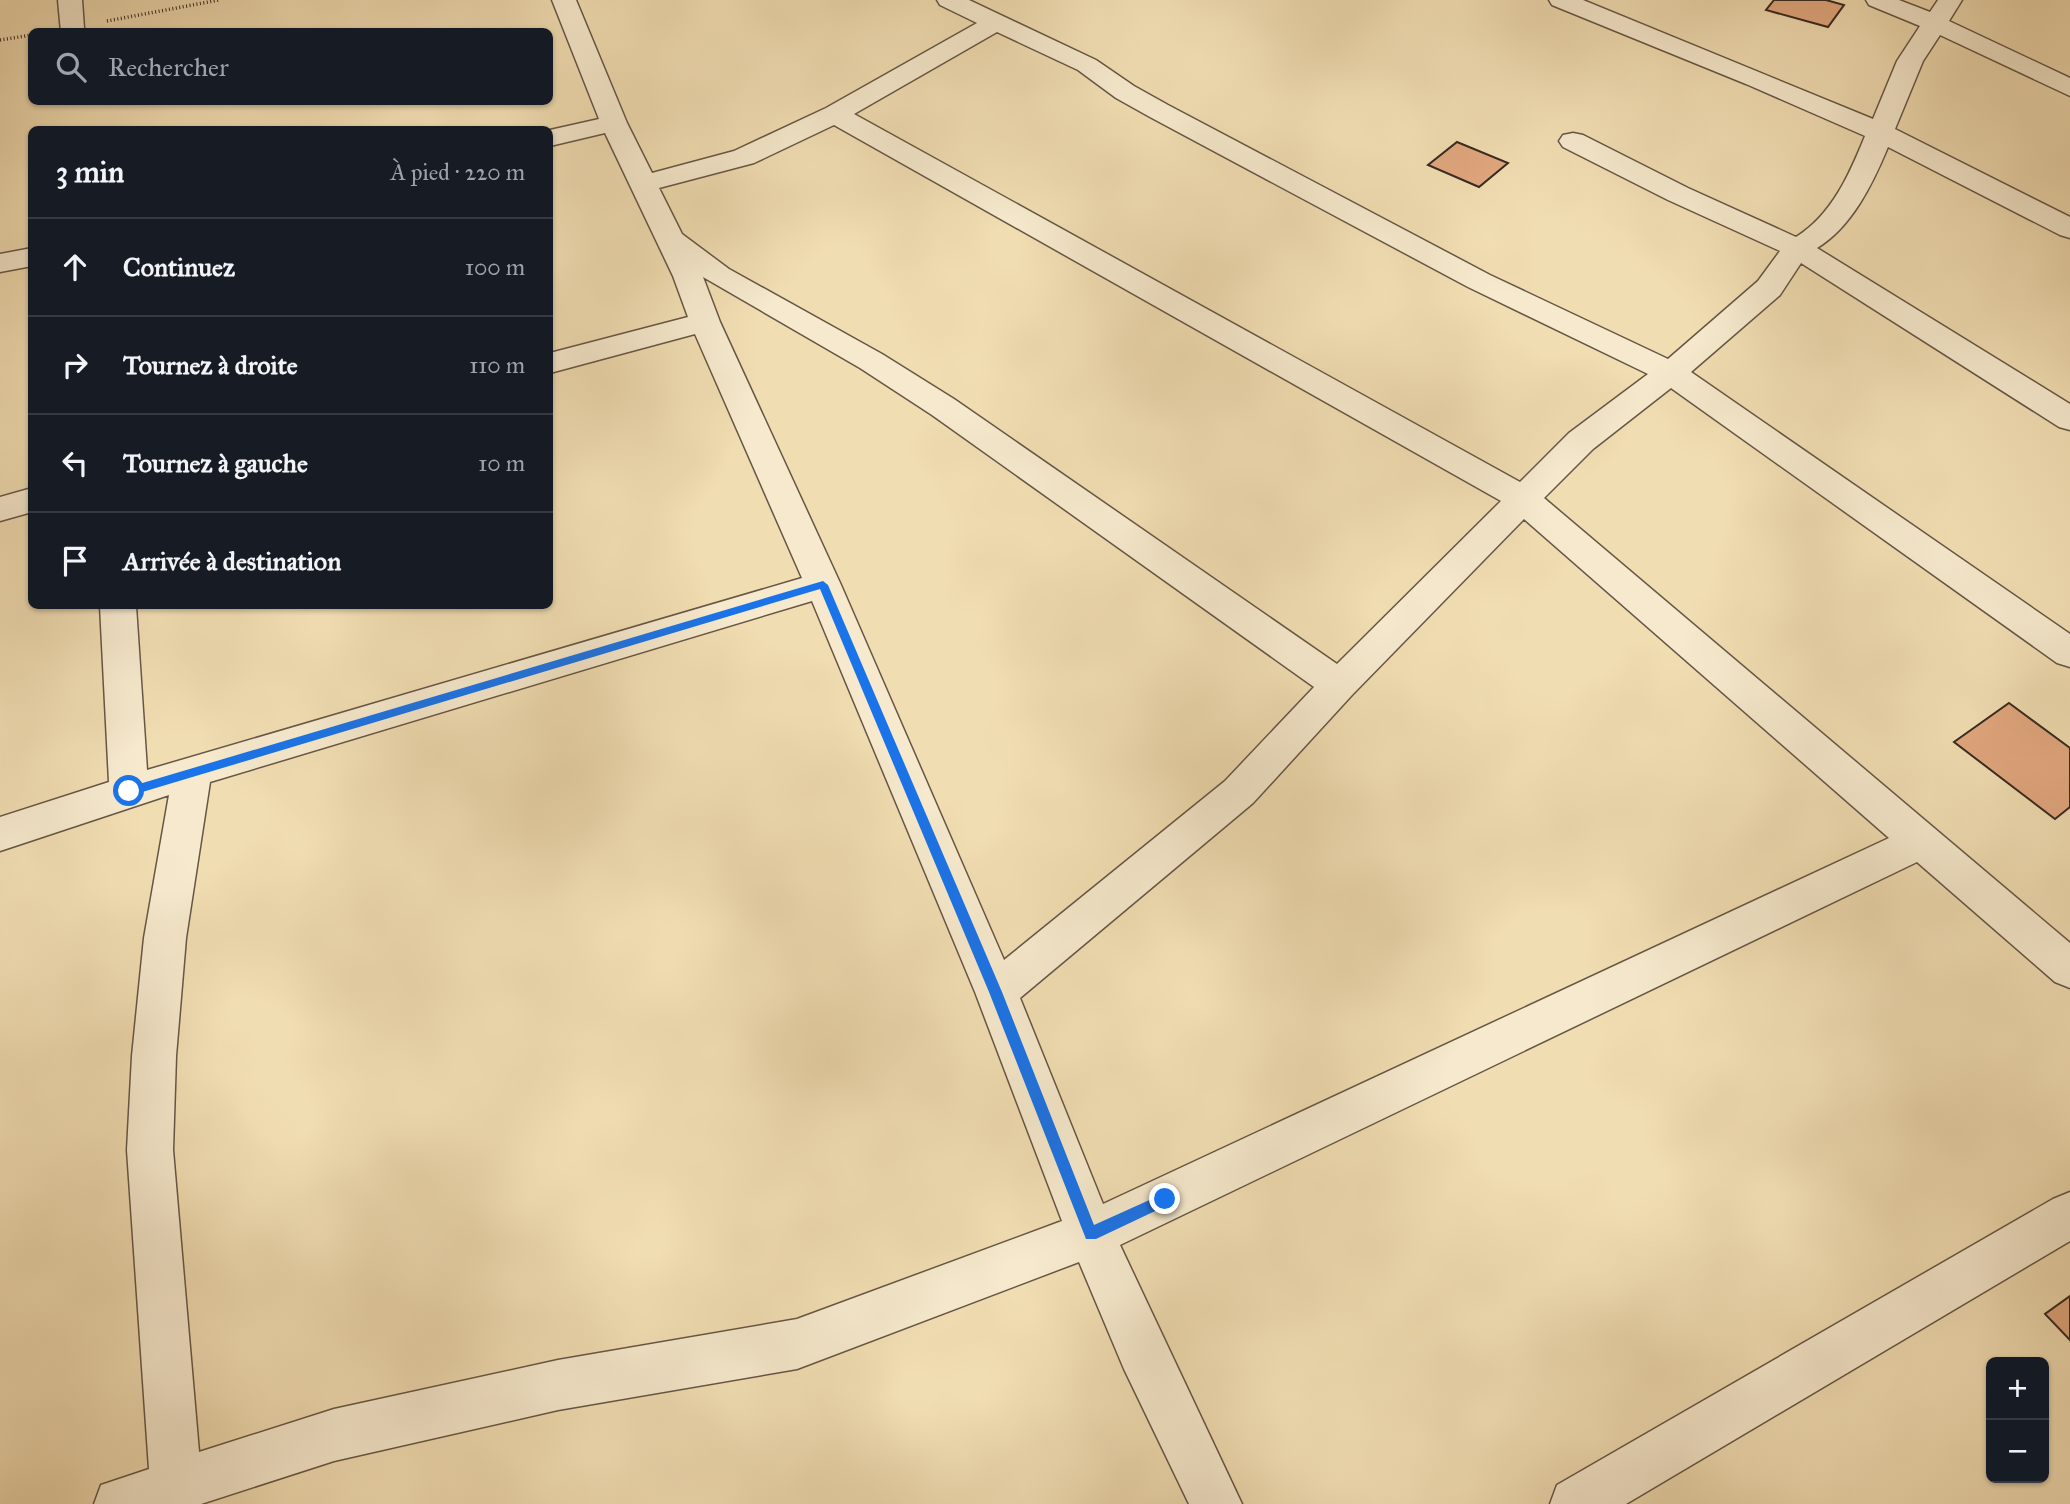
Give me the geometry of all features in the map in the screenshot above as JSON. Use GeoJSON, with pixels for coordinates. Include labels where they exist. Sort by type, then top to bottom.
{"type":"FeatureCollection","features":[{"type":"Feature","properties":{"kind":"street"},"geometry":{"type":"LineString","coordinates":[[70,0],[71,28]]}},
{"type":"Feature","properties":{"kind":"street"},"geometry":{"type":"LineString","coordinates":[[564,0],[614,123],[688,276],[705,322],[823,585],[996,992],[1091,1234],[1142,1351],[1216,1504]]}},
{"type":"Feature","properties":{"kind":"street"},"geometry":{"type":"LineString","coordinates":[[949,0],[1087,65],[1148,105],[1479,281],[1670,372],[2070,653]]}},
{"type":"Feature","properties":{"kind":"street"},"geometry":{"type":"LineString","coordinates":[[1561,0],[1880,131],[1961,170],[2070,229]]}},
{"type":"Feature","properties":{"kind":"street"},"geometry":{"type":"LineString","coordinates":[[1878,0],[1942,12],[2070,88]]}},
{"type":"Feature","properties":{"kind":"street"},"geometry":{"type":"LineString","coordinates":[[996,992],[1239,792],[1339,685],[1581,441],[1737,320],[1769,288],[1797,248],[1818,236],[1839,212],[1862,177],[1910,61],[1942,12]]}},
{"type":"Feature","properties":{"kind":"street"},"geometry":{"type":"LineString","coordinates":[[643,184],[744,157],[835,114],[995,23]]}},
{"type":"Feature","properties":{"kind":"street"},"geometry":{"type":"LineString","coordinates":[[835,114],[1523,499],[2070,969]]}},
{"type":"Feature","properties":{"kind":"street"},"geometry":{"type":"LineString","coordinates":[[553,137],[614,123]]}},
{"type":"Feature","properties":{"kind":"street"},"geometry":{"type":"LineString","coordinates":[[1573,141],[1678,194],[1797,248],[2070,419]]}},
{"type":"Feature","properties":{"kind":"street"},"geometry":{"type":"LineString","coordinates":[[666,234],[719,275],[871,361],[943,407],[1339,685]]}},
{"type":"Feature","properties":{"kind":"street"},"geometry":{"type":"LineString","coordinates":[[0,264],[28,258]]}},
{"type":"Feature","properties":{"kind":"street"},"geometry":{"type":"LineString","coordinates":[[553,362],[705,322]]}},
{"type":"Feature","properties":{"kind":"street"},"geometry":{"type":"LineString","coordinates":[[0,509],[28,501]]}},
{"type":"Feature","properties":{"kind":"street"},"geometry":{"type":"LineString","coordinates":[[0,834],[129,791],[192,775],[823,585]]}},
{"type":"Feature","properties":{"kind":"street"},"geometry":{"type":"LineString","coordinates":[[118,609],[129,791]]}},
{"type":"Feature","properties":{"kind":"street"},"geometry":{"type":"LineString","coordinates":[[176,1486],[150,1150],[154,1056],[165,938],[192,775]]}},
{"type":"Feature","properties":{"kind":"street"},"geometry":{"type":"LineString","coordinates":[[120,1504],[334,1435],[558,1385],[797,1344],[1091,1234],[1922,841]]}},
{"type":"Feature","properties":{"kind":"street"},"geometry":{"type":"LineString","coordinates":[[1576,1504],[2070,1215]]}},
{"type":"Feature","properties":{"kind":"path"},"geometry":{"type":"LineString","coordinates":[[71,28],[219,0]]}},
{"type":"Feature","properties":{"kind":"path"},"geometry":{"type":"LineString","coordinates":[[0,40],[28,36]]}},
{"type":"Feature","properties":{"kind":"building"},"geometry":{"type":"Polygon","coordinates":[[[1774,0],[1826,0],[1844,5],[1828,27],[1766,10],[1774,0]]]}},
{"type":"Feature","properties":{"kind":"building"},"geometry":{"type":"Polygon","coordinates":[[[1457,142],[1508,163],[1479,187],[1428,165],[1457,142]]]}},
{"type":"Feature","properties":{"kind":"building"},"geometry":{"type":"Polygon","coordinates":[[[2009,703],[2070,748],[2070,807],[2055,819],[1954,742],[2009,703]]]}},
{"type":"Feature","properties":{"kind":"building"},"geometry":{"type":"Polygon","coordinates":[[[2070,1296],[2070,1340],[2045,1314],[2070,1296]]]}},
{"type":"Feature","properties":{"kind":"route"},"geometry":{"type":"LineString","coordinates":[[129,791],[192,775],[823,585],[996,992],[1091,1234],[1165,1199]]}}]}
